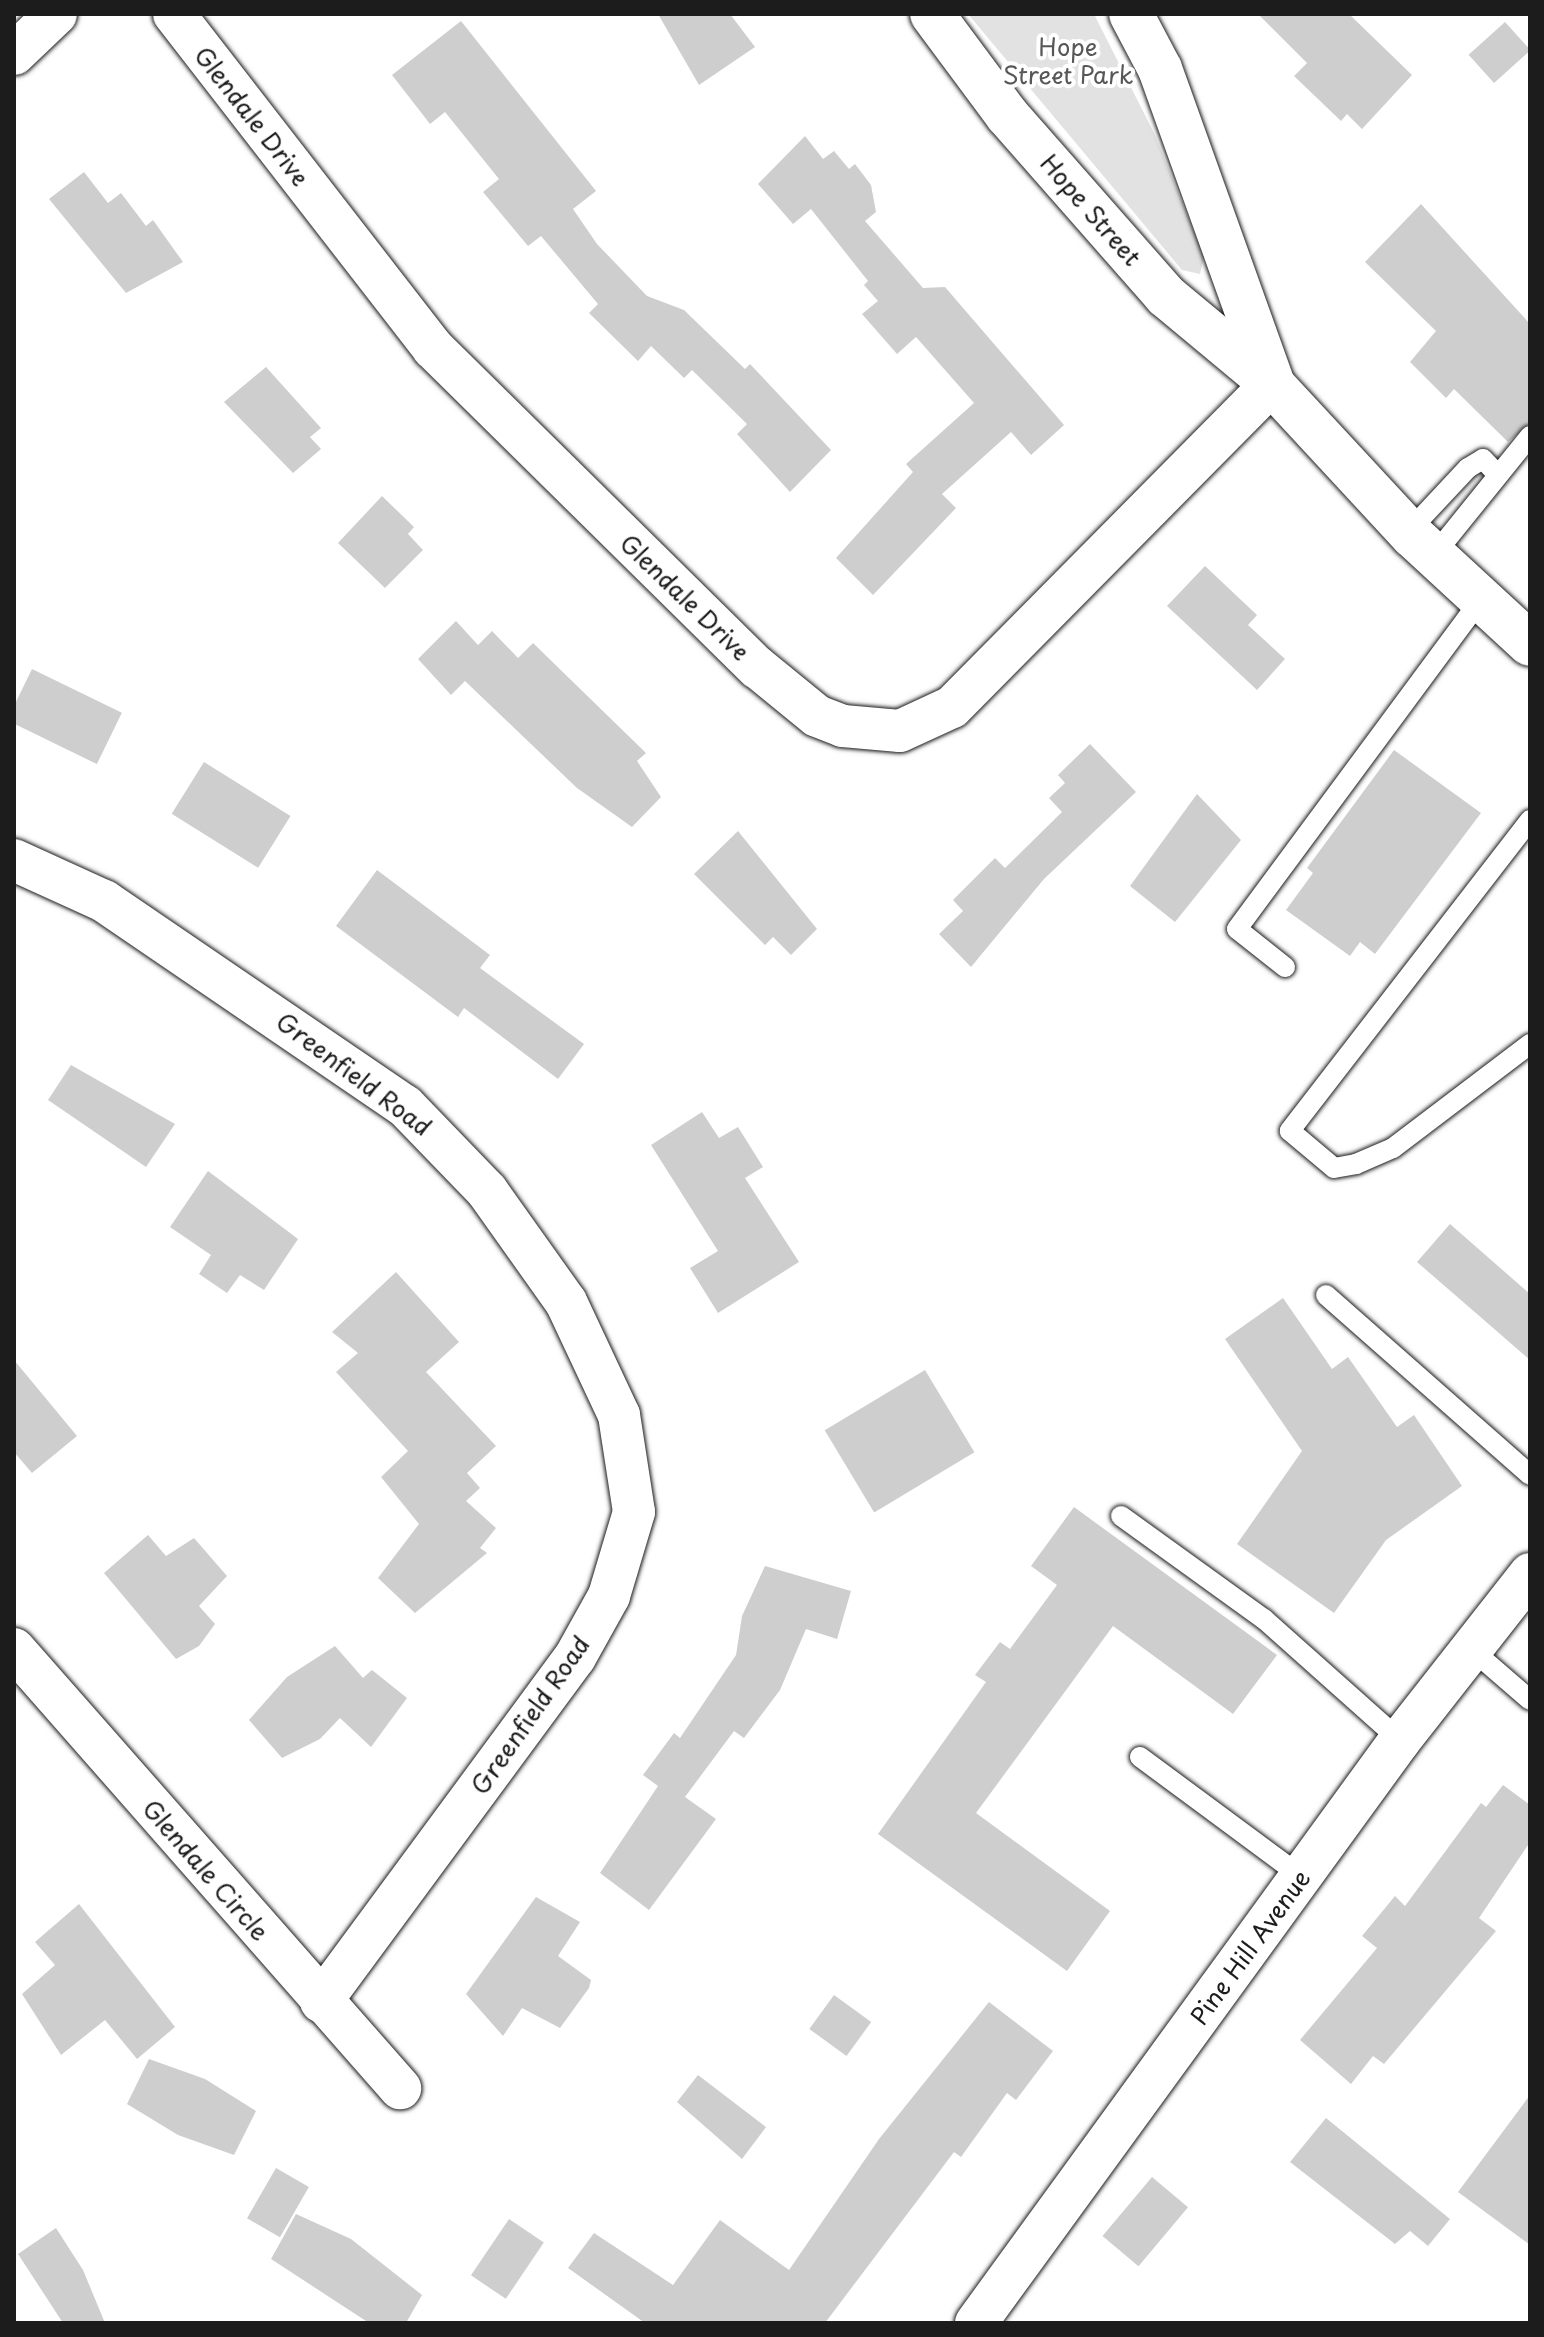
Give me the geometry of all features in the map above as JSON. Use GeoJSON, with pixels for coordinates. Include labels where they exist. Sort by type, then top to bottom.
{"type":"FeatureCollection","features":[{"type":"Feature","properties":{"kind":"main road","name":"Hope Street"},"geometry":{"type":"LineString","coordinates":[[932,14],[1007,115],[1166,296],[1272,384],[1422,543],[1530,644]]}},
{"type":"Feature","properties":{"kind":"main road","name":"Hope Street"},"geometry":{"type":"LineString","coordinates":[[1131,14],[1160,69],[1272,384]]}},
{"type":"Feature","properties":{"kind":"street"},"geometry":{"type":"LineString","coordinates":[[14,54],[56,14]]}},
{"type":"Feature","properties":{"kind":"street","name":"Glendale Drive"},"geometry":{"type":"LineString","coordinates":[[174,14],[433,348],[757,667],[817,716],[843,726],[900,731],[952,707],[1272,384]]}},
{"type":"Feature","properties":{"kind":"street","name":"Greenfield Road"},"geometry":{"type":"LineString","coordinates":[[14,860],[104,901],[405,1106],[487,1191],[566,1302],[619,1415],[634,1512],[609,1596],[575,1657],[321,2002]]}},
{"type":"Feature","properties":{"kind":"street","name":"Pine Hill Avenue"},"geometry":{"type":"LineString","coordinates":[[976,2323],[1400,1740],[1530,1574]]}},
{"type":"Feature","properties":{"kind":"street","name":"Glendale Circle"},"geometry":{"type":"LineString","coordinates":[[14,1649],[321,2002],[400,2088]]}},
{"type":"Feature","properties":{"kind":"lane"},"geometry":{"type":"LineString","coordinates":[[1495,472],[1530,436]]}},
{"type":"Feature","properties":{"kind":"lane"},"geometry":{"type":"LineString","coordinates":[[1483,459],[1495,472],[1495,487],[1422,543],[1468,468],[1483,459]]}},
{"type":"Feature","properties":{"kind":"lane"},"geometry":{"type":"LineString","coordinates":[[1285,967],[1237,929],[1481,599]]}},
{"type":"Feature","properties":{"kind":"lane"},"geometry":{"type":"LineString","coordinates":[[1530,820],[1290,1131],[1334,1168],[1356,1164],[1393,1148],[1530,1044]]}},
{"type":"Feature","properties":{"kind":"lane"},"geometry":{"type":"LineString","coordinates":[[1326,1295],[1530,1475]]}},
{"type":"Feature","properties":{"kind":"lane"},"geometry":{"type":"LineString","coordinates":[[1121,1516],[1264,1619],[1400,1740]]}},
{"type":"Feature","properties":{"kind":"lane"},"geometry":{"type":"LineString","coordinates":[[1470,1648],[1530,1700]]}},
{"type":"Feature","properties":{"kind":"lane"},"geometry":{"type":"LineString","coordinates":[[1140,1757],[1301,1876]]}},
{"type":"Feature","properties":{"kind":"green space","name":"Hope Street Park"},"geometry":{"type":"Polygon","coordinates":[[[968,14],[1094,14],[1155,135],[1204,257],[1200,274],[1182,270],[968,14]]]}},
{"type":"Feature","properties":{"kind":"building"},"geometry":{"type":"Polygon","coordinates":[[[658,14],[730,14],[755,47],[699,85],[658,14]]]}},
{"type":"Feature","properties":{"kind":"building"},"geometry":{"type":"Polygon","coordinates":[[[1258,14],[1349,14],[1412,75],[1362,129],[1347,114],[1341,121],[1294,76],[1307,63],[1258,14]]]}},
{"type":"Feature","properties":{"kind":"building"},"geometry":{"type":"Polygon","coordinates":[[[461,21],[596,191],[573,209],[597,244],[647,296],[684,310],[745,369],[750,364],[831,450],[790,492],[737,434],[747,424],[692,370],[684,378],[651,346],[638,361],[589,313],[598,304],[541,236],[528,246],[483,192],[499,179],[445,112],[430,124],[392,75],[461,21]]]}},
{"type":"Feature","properties":{"kind":"building"},"geometry":{"type":"Polygon","coordinates":[[[1505,22],[1530,51],[1494,83],[1469,55],[1505,22]]]}},
{"type":"Feature","properties":{"kind":"building"},"geometry":{"type":"Polygon","coordinates":[[[805,136],[823,159],[834,151],[849,169],[855,164],[871,185],[876,212],[865,221],[923,288],[945,287],[1064,425],[1031,455],[1011,432],[942,494],[956,508],[873,595],[836,558],[913,472],[906,464],[974,403],[916,337],[897,354],[862,314],[878,301],[864,285],[868,281],[811,209],[793,224],[758,184],[805,136]]]}},
{"type":"Feature","properties":{"kind":"building"},"geometry":{"type":"Polygon","coordinates":[[[84,172],[108,203],[121,193],[146,226],[153,220],[183,262],[126,293],[49,199],[84,172]]]}},
{"type":"Feature","properties":{"kind":"building"},"geometry":{"type":"Polygon","coordinates":[[[1421,204],[1530,324],[1530,423],[1508,442],[1454,389],[1446,398],[1410,362],[1436,331],[1365,262],[1421,204]]]}},
{"type":"Feature","properties":{"kind":"building"},"geometry":{"type":"Polygon","coordinates":[[[266,367],[321,428],[310,437],[321,449],[293,473],[224,402],[266,367]]]}},
{"type":"Feature","properties":{"kind":"building"},"geometry":{"type":"Polygon","coordinates":[[[382,496],[414,527],[408,534],[423,550],[385,588],[338,543],[382,496]]]}},
{"type":"Feature","properties":{"kind":"building"},"geometry":{"type":"Polygon","coordinates":[[[1205,566],[1257,615],[1248,625],[1285,659],[1257,690],[1167,606],[1205,566]]]}},
{"type":"Feature","properties":{"kind":"building"},"geometry":{"type":"Polygon","coordinates":[[[456,621],[478,645],[492,631],[518,658],[533,643],[646,753],[637,761],[661,797],[632,827],[577,788],[465,681],[451,695],[418,659],[456,621]]]}},
{"type":"Feature","properties":{"kind":"building"},"geometry":{"type":"Polygon","coordinates":[[[32,669],[122,713],[97,764],[14,724],[14,706],[32,669]]]}},
{"type":"Feature","properties":{"kind":"building"},"geometry":{"type":"Polygon","coordinates":[[[1090,744],[1136,792],[1044,879],[971,967],[939,934],[963,911],[953,900],[995,858],[1005,868],[1062,812],[1049,798],[1065,783],[1058,775],[1090,744]]]}},
{"type":"Feature","properties":{"kind":"building"},"geometry":{"type":"Polygon","coordinates":[[[1394,750],[1481,813],[1375,954],[1360,942],[1350,956],[1286,910],[1313,873],[1307,868],[1394,750]]]}},
{"type":"Feature","properties":{"kind":"building"},"geometry":{"type":"Polygon","coordinates":[[[204,762],[291,816],[258,868],[172,814],[204,762]]]}},
{"type":"Feature","properties":{"kind":"building"},"geometry":{"type":"Polygon","coordinates":[[[1197,794],[1241,840],[1175,922],[1130,886],[1197,794]]]}},
{"type":"Feature","properties":{"kind":"building"},"geometry":{"type":"Polygon","coordinates":[[[738,831],[817,929],[791,955],[773,937],[765,945],[694,874],[738,831]]]}},
{"type":"Feature","properties":{"kind":"building"},"geometry":{"type":"Polygon","coordinates":[[[377,870],[490,955],[480,968],[584,1044],[558,1079],[464,1008],[458,1017],[336,926],[377,870]]]}},
{"type":"Feature","properties":{"kind":"building"},"geometry":{"type":"Polygon","coordinates":[[[71,1065],[175,1124],[146,1167],[48,1100],[71,1065]]]}},
{"type":"Feature","properties":{"kind":"building"},"geometry":{"type":"Polygon","coordinates":[[[702,1112],[719,1138],[738,1127],[763,1167],[745,1178],[799,1262],[718,1313],[690,1268],[718,1251],[651,1145],[702,1112]]]}},
{"type":"Feature","properties":{"kind":"building"},"geometry":{"type":"Polygon","coordinates":[[[208,1171],[298,1239],[264,1290],[240,1275],[227,1293],[199,1274],[211,1255],[170,1227],[208,1171]]]}},
{"type":"Feature","properties":{"kind":"building"},"geometry":{"type":"Polygon","coordinates":[[[1450,1224],[1530,1294],[1530,1360],[1417,1262],[1450,1224]]]}},
{"type":"Feature","properties":{"kind":"building"},"geometry":{"type":"Polygon","coordinates":[[[396,1272],[459,1342],[426,1372],[496,1446],[467,1473],[480,1488],[466,1501],[496,1528],[480,1548],[487,1553],[415,1613],[378,1578],[419,1524],[381,1477],[408,1451],[336,1372],[358,1353],[332,1332],[396,1272]]]}},
{"type":"Feature","properties":{"kind":"building"},"geometry":{"type":"Polygon","coordinates":[[[1283,1298],[1332,1369],[1348,1357],[1397,1427],[1414,1415],[1462,1486],[1386,1540],[1334,1613],[1237,1544],[1302,1451],[1225,1339],[1283,1298]]]}},
{"type":"Feature","properties":{"kind":"building"},"geometry":{"type":"Polygon","coordinates":[[[14,1360],[77,1436],[32,1473],[14,1452],[14,1360]]]}},
{"type":"Feature","properties":{"kind":"building"},"geometry":{"type":"Polygon","coordinates":[[[925,1370],[974,1452],[874,1513],[825,1430],[925,1370]]]}},
{"type":"Feature","properties":{"kind":"building"},"geometry":{"type":"Polygon","coordinates":[[[1074,1507],[1277,1655],[1233,1714],[1113,1626],[976,1813],[1110,1911],[1067,1971],[878,1834],[986,1682],[975,1675],[1000,1642],[1010,1649],[1057,1585],[1031,1566],[1074,1507]]]}},
{"type":"Feature","properties":{"kind":"building"},"geometry":{"type":"Polygon","coordinates":[[[148,1535],[166,1556],[194,1538],[227,1576],[199,1606],[215,1624],[199,1646],[176,1659],[104,1573],[148,1535]]]}},
{"type":"Feature","properties":{"kind":"building"},"geometry":{"type":"Polygon","coordinates":[[[765,1566],[851,1591],[837,1639],[806,1629],[780,1690],[744,1738],[734,1731],[685,1797],[716,1819],[649,1910],[600,1873],[658,1786],[643,1775],[674,1733],[680,1738],[736,1655],[742,1616],[765,1566]]]}},
{"type":"Feature","properties":{"kind":"building"},"geometry":{"type":"Polygon","coordinates":[[[335,1646],[363,1678],[372,1670],[407,1698],[371,1747],[340,1718],[320,1739],[282,1758],[249,1720],[287,1677],[335,1646]]]}},
{"type":"Feature","properties":{"kind":"building"},"geometry":{"type":"Polygon","coordinates":[[[1503,1785],[1530,1805],[1530,1842],[1479,1918],[1496,1931],[1384,2064],[1373,2056],[1351,2084],[1300,2040],[1377,1948],[1362,1936],[1395,1896],[1405,1906],[1481,1803],[1486,1807],[1503,1785]]]}},
{"type":"Feature","properties":{"kind":"building"},"geometry":{"type":"Polygon","coordinates":[[[536,1897],[580,1922],[558,1956],[591,1980],[589,1988],[560,2028],[522,2008],[503,2036],[466,1994],[536,1897]]]}},
{"type":"Feature","properties":{"kind":"building"},"geometry":{"type":"Polygon","coordinates":[[[79,1904],[175,2027],[137,2059],[105,2020],[61,2055],[22,1994],[55,1965],[35,1942],[79,1904]]]}},
{"type":"Feature","properties":{"kind":"building"},"geometry":{"type":"Polygon","coordinates":[[[834,1995],[871,2022],[847,2056],[809,2029],[834,1995]]]}},
{"type":"Feature","properties":{"kind":"building"},"geometry":{"type":"Polygon","coordinates":[[[989,2002],[1053,2051],[1016,2100],[1007,2093],[961,2157],[954,2152],[825,2323],[645,2323],[568,2268],[594,2233],[673,2285],[720,2220],[789,2270],[879,2139],[989,2002]]]}},
{"type":"Feature","properties":{"kind":"building"},"geometry":{"type":"Polygon","coordinates":[[[149,2059],[205,2079],[256,2111],[234,2155],[178,2135],[127,2104],[149,2059]]]}},
{"type":"Feature","properties":{"kind":"building"},"geometry":{"type":"Polygon","coordinates":[[[698,2075],[766,2127],[742,2159],[677,2102],[698,2075]]]}},
{"type":"Feature","properties":{"kind":"building"},"geometry":{"type":"Polygon","coordinates":[[[1530,2095],[1530,2245],[1458,2192],[1530,2095]]]}},
{"type":"Feature","properties":{"kind":"building"},"geometry":{"type":"Polygon","coordinates":[[[1326,2118],[1450,2219],[1428,2246],[1410,2231],[1395,2244],[1290,2162],[1326,2118]]]}},
{"type":"Feature","properties":{"kind":"building"},"geometry":{"type":"Polygon","coordinates":[[[276,2168],[309,2187],[280,2237],[247,2218],[276,2168]]]}},
{"type":"Feature","properties":{"kind":"building"},"geometry":{"type":"Polygon","coordinates":[[[1152,2177],[1188,2207],[1139,2266],[1103,2236],[1152,2177]]]}},
{"type":"Feature","properties":{"kind":"building"},"geometry":{"type":"Polygon","coordinates":[[[296,2214],[351,2239],[422,2295],[406,2323],[369,2323],[271,2259],[296,2214]]]}},
{"type":"Feature","properties":{"kind":"building"},"geometry":{"type":"Polygon","coordinates":[[[509,2219],[544,2242],[506,2299],[471,2275],[509,2219]]]}},
{"type":"Feature","properties":{"kind":"building"},"geometry":{"type":"Polygon","coordinates":[[[56,2228],[83,2270],[105,2323],[63,2323],[18,2254],[56,2228]]]}}]}
